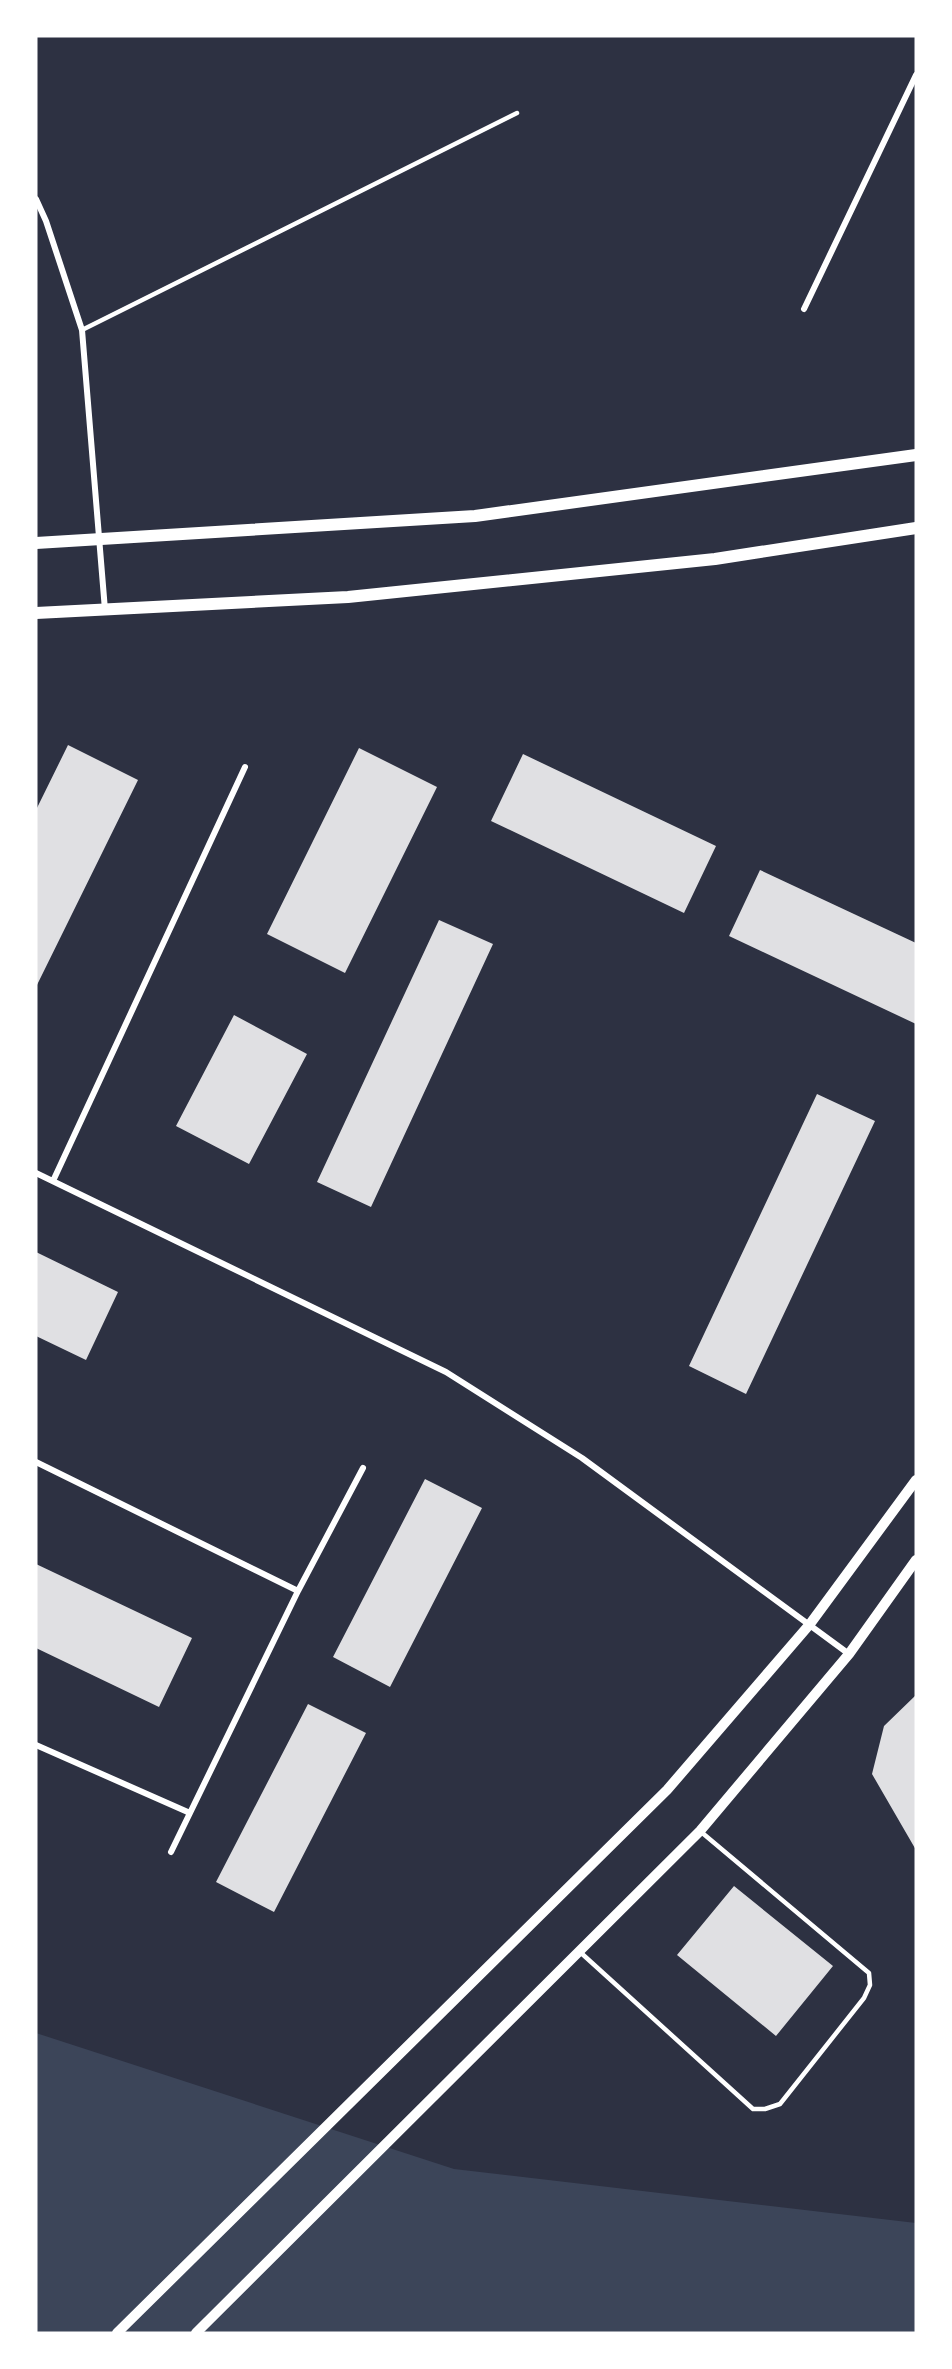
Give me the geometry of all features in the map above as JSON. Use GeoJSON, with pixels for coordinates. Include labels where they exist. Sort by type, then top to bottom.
{"type":"FeatureCollection","features":[{"type":"Feature","properties":{"kind":"main road"},"geometry":{"type":"LineString","coordinates":[[36,543],[100,537],[475,516],[916,455]]}},
{"type":"Feature","properties":{"kind":"main road"},"geometry":{"type":"LineString","coordinates":[[36,613],[348,597],[716,559],[916,528]]}},
{"type":"Feature","properties":{"kind":"street"},"geometry":{"type":"LineString","coordinates":[[804,309],[916,75]]}},
{"type":"Feature","properties":{"kind":"street"},"geometry":{"type":"LineString","coordinates":[[36,199],[46,221],[82,330],[105,611]]}},
{"type":"Feature","properties":{"kind":"street"},"geometry":{"type":"LineString","coordinates":[[53,1181],[245,767]]}},
{"type":"Feature","properties":{"kind":"street"},"geometry":{"type":"LineString","coordinates":[[36,1173],[446,1372],[582,1458],[849,1654]]}},
{"type":"Feature","properties":{"kind":"street"},"geometry":{"type":"LineString","coordinates":[[36,1462],[298,1592]]}},
{"type":"Feature","properties":{"kind":"street"},"geometry":{"type":"LineString","coordinates":[[171,1852],[298,1592],[363,1468]]}},
{"type":"Feature","properties":{"kind":"street"},"geometry":{"type":"LineString","coordinates":[[117,2333],[667,1790],[810,1624],[916,1480]]}},
{"type":"Feature","properties":{"kind":"street"},"geometry":{"type":"LineString","coordinates":[[196,2333],[700,1831],[849,1654],[916,1560]]}},
{"type":"Feature","properties":{"kind":"street"},"geometry":{"type":"LineString","coordinates":[[36,1746],[190,1813]]}},
{"type":"Feature","properties":{"kind":"lane"},"geometry":{"type":"LineString","coordinates":[[82,330],[517,113]]}},
{"type":"Feature","properties":{"kind":"lane"},"geometry":{"type":"LineString","coordinates":[[580,1952],[753,2109],[765,2109],[780,2104],[864,1998],[870,1985],[869,1973],[700,1831]]}},
{"type":"Feature","properties":{"kind":"shaded area"},"geometry":{"type":"Polygon","coordinates":[[[36,2033],[454,2169],[916,2223],[916,2333],[36,2333],[36,2033]]]}},
{"type":"Feature","properties":{"kind":"building"},"geometry":{"type":"Polygon","coordinates":[[[68,745],[138,780],[36,987],[36,810],[68,745]]]}},
{"type":"Feature","properties":{"kind":"building"},"geometry":{"type":"Polygon","coordinates":[[[359,748],[437,787],[345,973],[267,934],[359,748]]]}},
{"type":"Feature","properties":{"kind":"building"},"geometry":{"type":"Polygon","coordinates":[[[523,754],[716,846],[684,913],[491,821],[523,754]]]}},
{"type":"Feature","properties":{"kind":"building"},"geometry":{"type":"Polygon","coordinates":[[[760,870],[916,943],[916,1024],[729,936],[760,870]]]}},
{"type":"Feature","properties":{"kind":"building"},"geometry":{"type":"Polygon","coordinates":[[[439,920],[493,944],[371,1207],[317,1182],[439,920]]]}},
{"type":"Feature","properties":{"kind":"building"},"geometry":{"type":"Polygon","coordinates":[[[234,1015],[307,1054],[249,1164],[176,1126],[234,1015]]]}},
{"type":"Feature","properties":{"kind":"building"},"geometry":{"type":"Polygon","coordinates":[[[817,1094],[875,1121],[746,1394],[689,1366],[817,1094]]]}},
{"type":"Feature","properties":{"kind":"building"},"geometry":{"type":"Polygon","coordinates":[[[36,1252],[118,1292],[86,1360],[36,1336],[36,1252]]]}},
{"type":"Feature","properties":{"kind":"building"},"geometry":{"type":"Polygon","coordinates":[[[425,1479],[482,1508],[390,1687],[333,1657],[425,1479]]]}},
{"type":"Feature","properties":{"kind":"building"},"geometry":{"type":"Polygon","coordinates":[[[36,1564],[192,1638],[159,1707],[36,1648],[36,1564]]]}},
{"type":"Feature","properties":{"kind":"building"},"geometry":{"type":"Polygon","coordinates":[[[916,1695],[916,1850],[872,1774],[884,1726],[916,1695]]]}},
{"type":"Feature","properties":{"kind":"building"},"geometry":{"type":"Polygon","coordinates":[[[308,1704],[366,1733],[274,1912],[216,1882],[308,1704]]]}},
{"type":"Feature","properties":{"kind":"building"},"geometry":{"type":"Polygon","coordinates":[[[734,1886],[833,1966],[776,2036],[677,1955],[734,1886]]]}}]}
